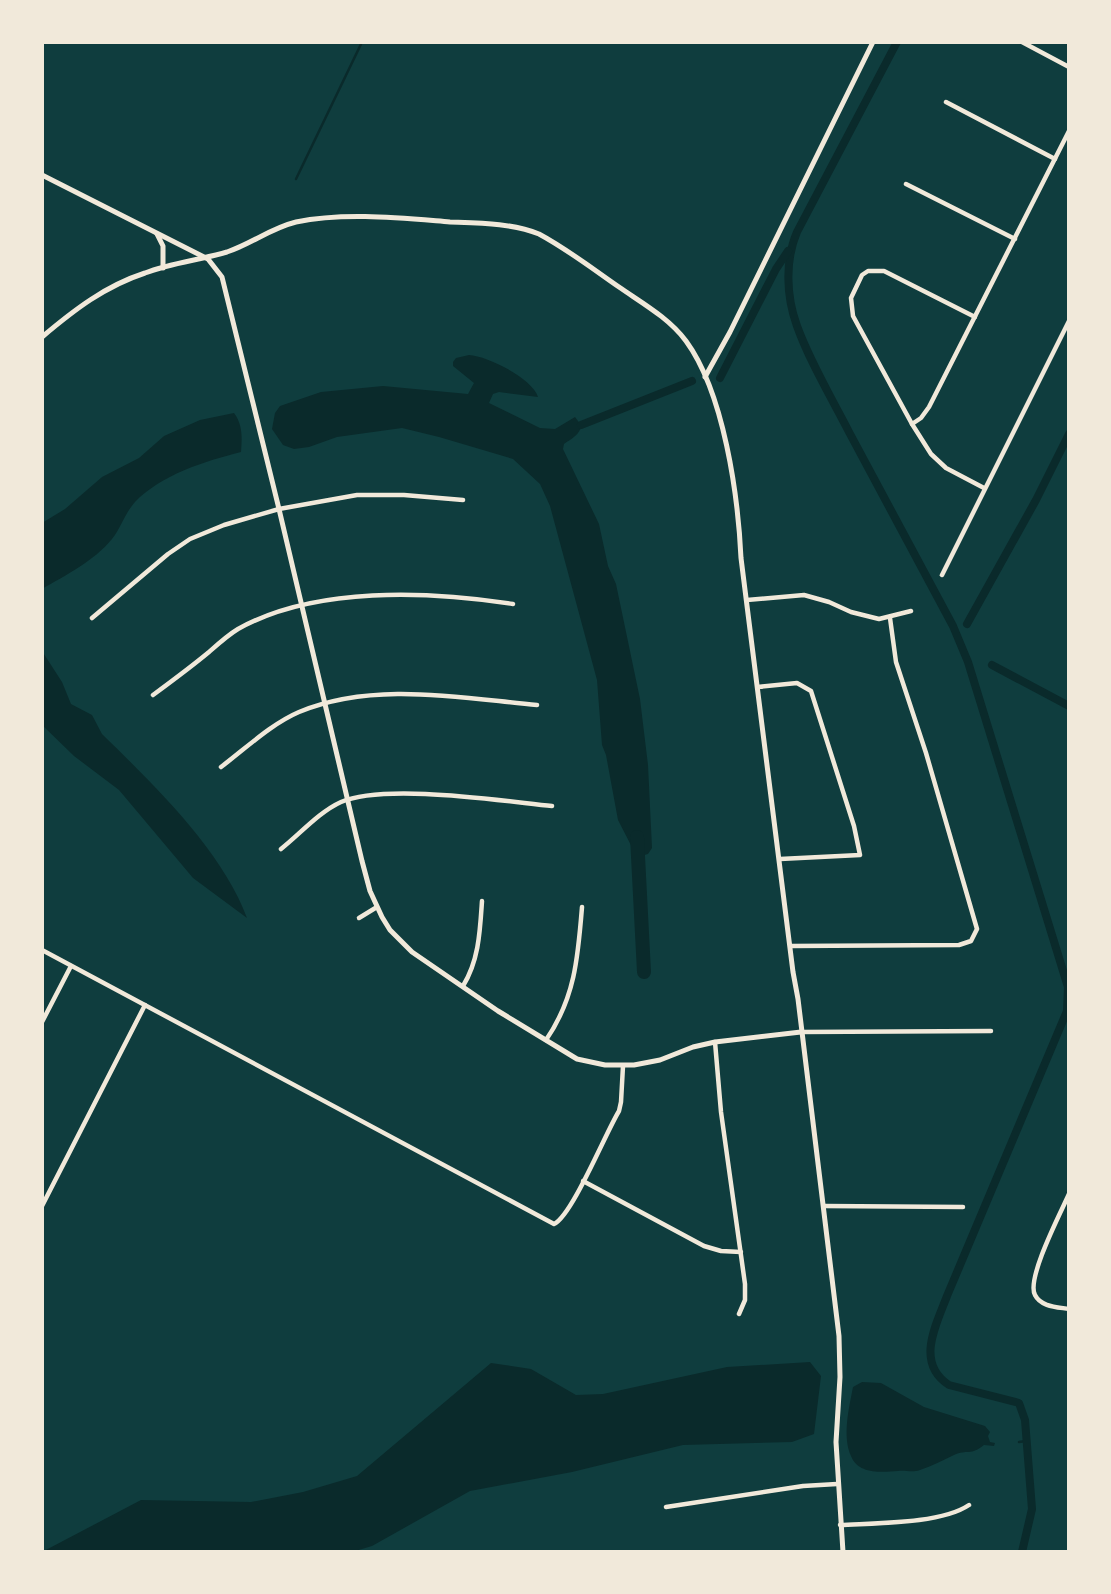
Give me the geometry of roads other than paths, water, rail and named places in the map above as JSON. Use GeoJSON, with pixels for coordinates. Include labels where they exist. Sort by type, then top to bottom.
{"type":"FeatureCollection","features":[{"type":"Feature","properties":{"kind":"street"},"geometry":{"type":"LineString","coordinates":[[705,377],[730,332],[873,42]]}},
{"type":"Feature","properties":{"kind":"street"},"geometry":{"type":"LineString","coordinates":[[1022,42],[1069,67]]}},
{"type":"Feature","properties":{"kind":"street"},"geometry":{"type":"LineString","coordinates":[[946,102],[1055,159]]}},
{"type":"Feature","properties":{"kind":"street"},"geometry":{"type":"LineString","coordinates":[[912,424],[921,418],[929,407],[1069,131]]}},
{"type":"Feature","properties":{"kind":"street"},"geometry":{"type":"LineString","coordinates":[[42,176],[205,258],[214,264],[222,276],[365,871],[377,907],[390,930],[412,952],[577,1059],[623,1066],[648,1063],[715,1042],[801,1031],[991,1031]]}},
{"type":"Feature","properties":{"kind":"street"},"geometry":{"type":"LineString","coordinates":[[906,184],[1015,239]]}},
{"type":"Feature","properties":{"kind":"street"},"geometry":{"type":"LineString","coordinates":[[42,337],[82,304],[121,281],[229,251],[281,227],[325,219],[388,218],[527,229],[552,241],[661,317],[687,342],[705,377],[726,446],[740,526],[839,1336],[836,1442],[843,1552]]}},
{"type":"Feature","properties":{"kind":"street"},"geometry":{"type":"LineString","coordinates":[[157,234],[163,246],[163,268]]}},
{"type":"Feature","properties":{"kind":"street"},"geometry":{"type":"LineString","coordinates":[[975,317],[884,271],[868,271],[857,281],[851,298],[853,316],[912,424],[939,461],[984,488]]}},
{"type":"Feature","properties":{"kind":"street"},"geometry":{"type":"LineString","coordinates":[[942,575],[1069,321]]}},
{"type":"Feature","properties":{"kind":"street"},"geometry":{"type":"LineString","coordinates":[[92,618],[190,539],[224,525],[279,509],[357,495],[404,495],[463,500]]}},
{"type":"Feature","properties":{"kind":"street"},"geometry":{"type":"LineString","coordinates":[[153,695],[236,630],[264,617],[302,606],[349,597],[392,595],[474,598],[513,604]]}},
{"type":"Feature","properties":{"kind":"street"},"geometry":{"type":"LineString","coordinates":[[747,600],[804,595],[866,617],[890,618],[911,611]]}},
{"type":"Feature","properties":{"kind":"street"},"geometry":{"type":"LineString","coordinates":[[791,946],[959,945],[971,941],[977,929],[953,842],[896,662],[890,618]]}},
{"type":"Feature","properties":{"kind":"street"},"geometry":{"type":"LineString","coordinates":[[758,687],[797,683],[811,691],[854,826],[860,855],[780,859]]}},
{"type":"Feature","properties":{"kind":"street"},"geometry":{"type":"LineString","coordinates":[[221,767],[300,711],[375,694],[433,695],[537,705]]}},
{"type":"Feature","properties":{"kind":"street"},"geometry":{"type":"LineString","coordinates":[[281,849],[329,810],[348,800],[416,794],[552,806]]}},
{"type":"Feature","properties":{"kind":"street"},"geometry":{"type":"LineString","coordinates":[[463,986],[471,974],[476,956],[482,901]]}},
{"type":"Feature","properties":{"kind":"street"},"geometry":{"type":"LineString","coordinates":[[359,918],[377,907]]}},
{"type":"Feature","properties":{"kind":"street"},"geometry":{"type":"LineString","coordinates":[[546,1041],[569,998],[575,975],[582,907]]}},
{"type":"Feature","properties":{"kind":"street"},"geometry":{"type":"LineString","coordinates":[[42,950],[554,1224],[561,1220],[619,1111],[623,1066]]}},
{"type":"Feature","properties":{"kind":"street"},"geometry":{"type":"LineString","coordinates":[[42,1022],[71,966]]}},
{"type":"Feature","properties":{"kind":"street"},"geometry":{"type":"LineString","coordinates":[[42,1206],[145,1005]]}},
{"type":"Feature","properties":{"kind":"street"},"geometry":{"type":"LineString","coordinates":[[715,1042],[741,1252],[745,1300],[739,1314]]}},
{"type":"Feature","properties":{"kind":"street"},"geometry":{"type":"LineString","coordinates":[[583,1181],[704,1246],[721,1251],[741,1252]]}},
{"type":"Feature","properties":{"kind":"street"},"geometry":{"type":"LineString","coordinates":[[1069,1194],[1037,1269],[1033,1290],[1035,1296],[1044,1304],[1069,1309]]}},
{"type":"Feature","properties":{"kind":"street"},"geometry":{"type":"LineString","coordinates":[[824,1206],[963,1207]]}},
{"type":"Feature","properties":{"kind":"street"},"geometry":{"type":"LineString","coordinates":[[666,1507],[803,1486],[837,1484]]}},
{"type":"Feature","properties":{"kind":"street"},"geometry":{"type":"LineString","coordinates":[[841,1525],[942,1516],[960,1511],[969,1505]]}},
{"type":"Feature","properties":{"kind":"water"},"geometry":{"type":"Polygon","coordinates":[[[469,355],[487,359],[519,376],[538,397],[499,392],[493,394],[489,403],[540,428],[555,429],[575,417],[581,425],[577,434],[564,444],[563,449],[599,524],[608,566],[616,584],[640,699],[648,765],[652,848],[648,854],[637,857],[618,820],[602,745],[597,680],[550,506],[540,484],[513,459],[402,428],[337,437],[309,447],[294,449],[283,445],[272,429],[275,413],[280,406],[321,392],[383,386],[468,394],[474,383],[453,366],[453,362],[456,358],[469,355]]]}},
{"type":"Feature","properties":{"kind":"water"},"geometry":{"type":"Polygon","coordinates":[[[234,413],[242,437],[241,452],[198,465],[157,484],[135,502],[105,547],[79,567],[42,589],[42,523],[65,509],[102,477],[139,458],[164,436],[200,420],[234,413]]]}},
{"type":"Feature","properties":{"kind":"water"},"geometry":{"type":"Polygon","coordinates":[[[42,651],[62,682],[71,704],[92,715],[102,734],[164,796],[204,843],[236,893],[247,918],[193,878],[119,790],[74,756],[42,725],[42,651]]]}},
{"type":"Feature","properties":{"kind":"water"},"geometry":{"type":"Polygon","coordinates":[[[810,1362],[821,1376],[814,1434],[792,1442],[683,1445],[572,1472],[470,1491],[372,1546],[352,1552],[42,1552],[141,1500],[251,1502],[303,1492],[357,1476],[491,1363],[531,1369],[576,1395],[603,1394],[727,1367],[810,1362]]]}},
{"type":"Feature","properties":{"kind":"water"},"geometry":{"type":"Polygon","coordinates":[[[862,1382],[881,1383],[924,1407],[985,1426],[990,1432],[990,1442],[995,1443],[994,1446],[984,1445],[976,1450],[958,1453],[917,1471],[878,1472],[865,1469],[854,1462],[847,1440],[853,1387],[862,1382]]]}},
{"type":"Feature","properties":{"kind":"waterway"},"geometry":{"type":"LineString","coordinates":[[296,179],[362,42]]}},
{"type":"Feature","properties":{"kind":"waterway"},"geometry":{"type":"LineString","coordinates":[[897,42],[797,232],[790,254],[788,278],[793,314],[814,366],[953,626],[968,662],[1068,987],[1067,1011],[947,1296],[931,1343],[933,1366],[949,1385],[1019,1403],[1025,1420],[1032,1509],[1022,1552]]}},
{"type":"Feature","properties":{"kind":"waterway"},"geometry":{"type":"LineString","coordinates":[[720,378],[788,251]]}},
{"type":"Feature","properties":{"kind":"waterway"},"geometry":{"type":"LineString","coordinates":[[581,425],[692,381]]}},
{"type":"Feature","properties":{"kind":"waterway"},"geometry":{"type":"LineString","coordinates":[[967,624],[1036,500],[1069,434]]}},
{"type":"Feature","properties":{"kind":"waterway"},"geometry":{"type":"LineString","coordinates":[[992,665],[1069,706]]}},
{"type":"Feature","properties":{"kind":"waterway"},"geometry":{"type":"LineString","coordinates":[[637,837],[644,972]]}},
{"type":"Feature","properties":{"kind":"waterway"},"geometry":{"type":"LineString","coordinates":[[1019,1442],[1026,1441]]}}]}
